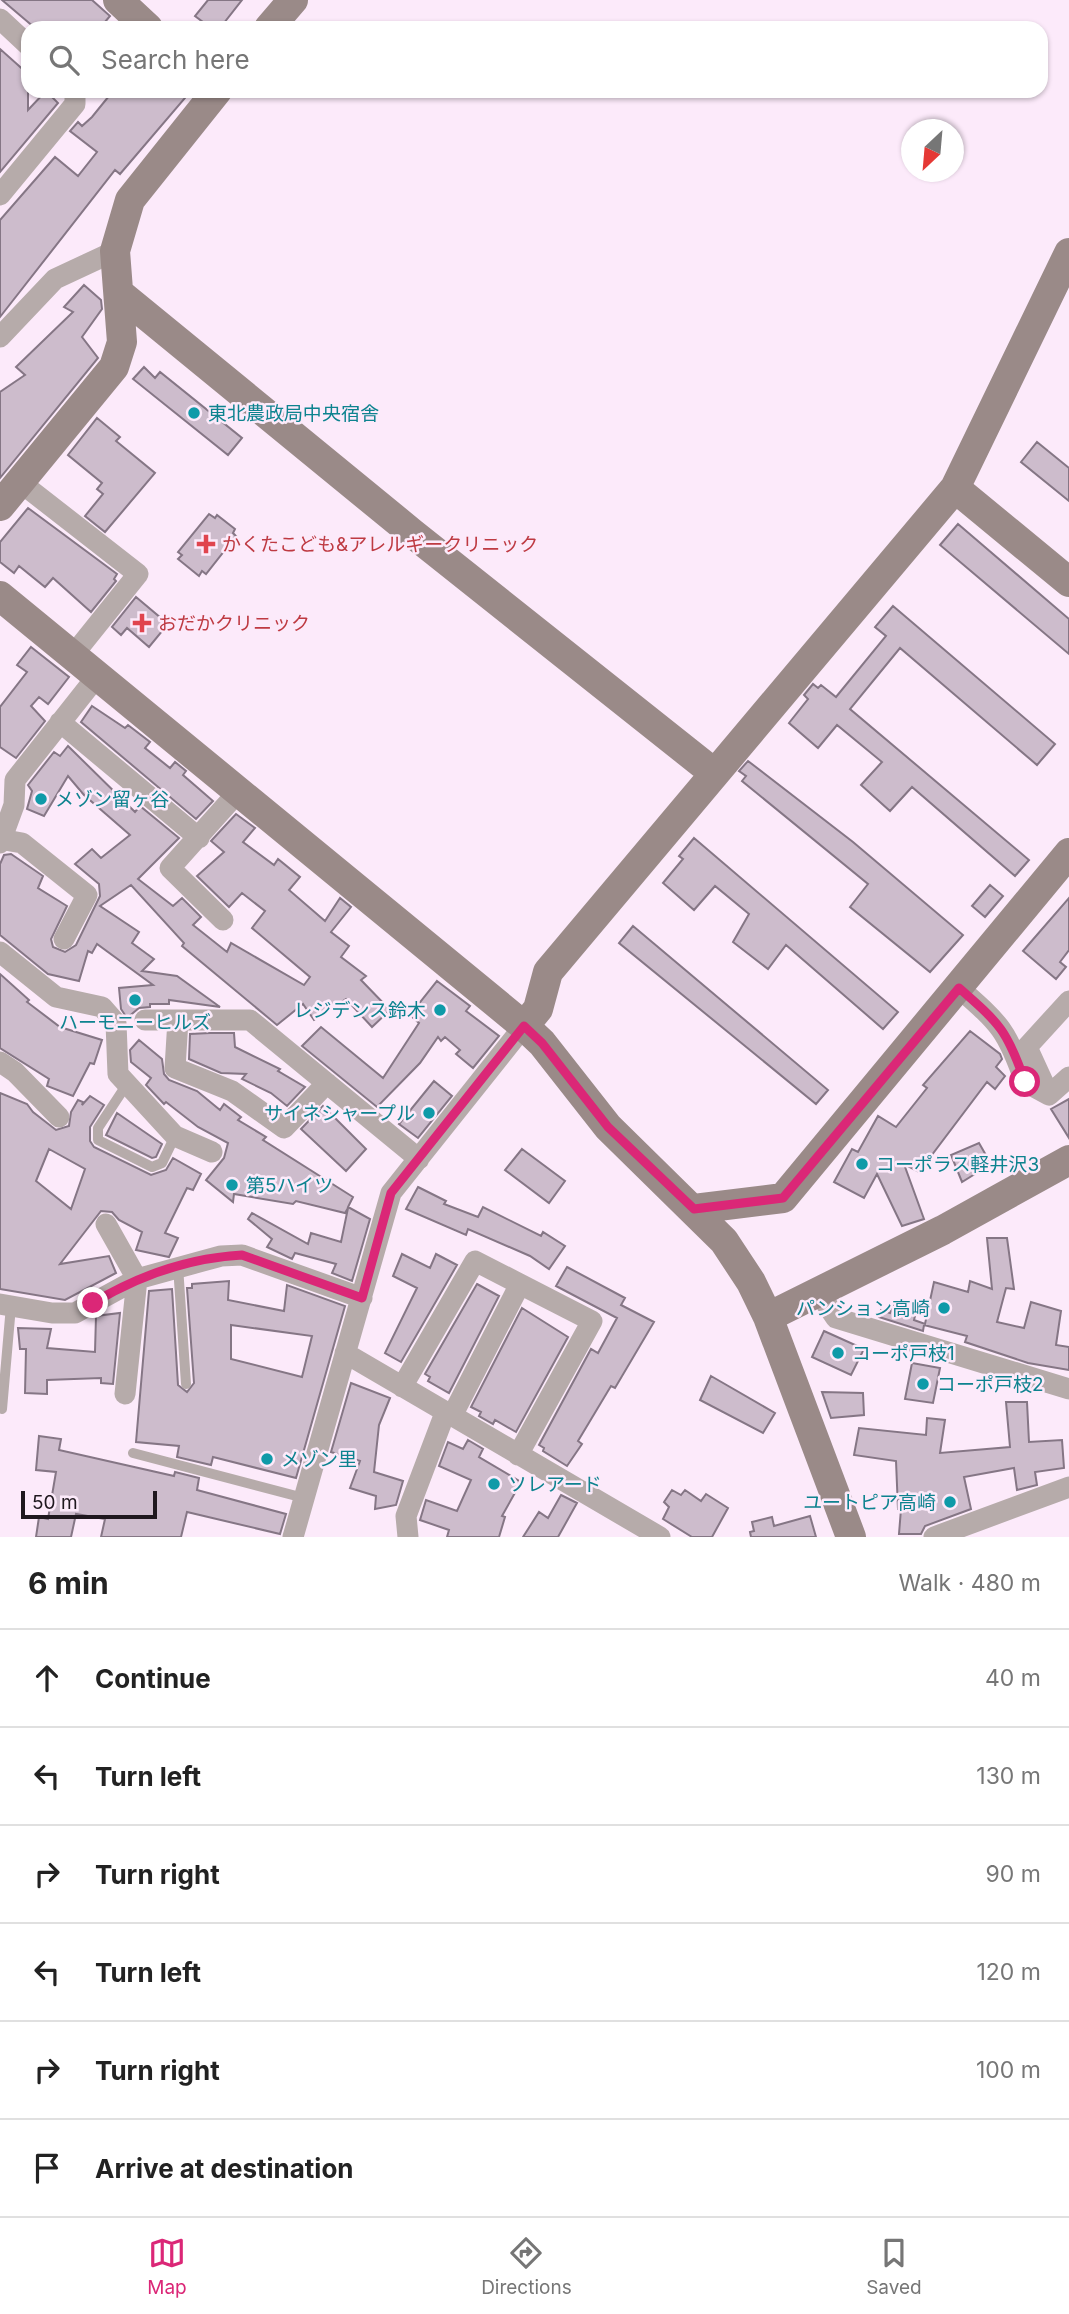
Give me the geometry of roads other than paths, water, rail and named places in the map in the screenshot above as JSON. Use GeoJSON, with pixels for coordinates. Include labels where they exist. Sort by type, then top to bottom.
{"type":"FeatureCollection","features":[{"type":"Feature","properties":{"kind":"street"},"geometry":{"type":"LineString","coordinates":[[118,0],[140,21]]}},
{"type":"Feature","properties":{"kind":"street"},"geometry":{"type":"LineString","coordinates":[[276,21],[293,0]]}},
{"type":"Feature","properties":{"kind":"street"},"geometry":{"type":"LineString","coordinates":[[0,19],[21,38]]}},
{"type":"Feature","properties":{"kind":"street"},"geometry":{"type":"LineString","coordinates":[[0,195],[75,104],[75,98]]}},
{"type":"Feature","properties":{"kind":"street"},"geometry":{"type":"LineString","coordinates":[[0,506],[114,367],[122,342],[115,251],[130,200],[210,98]]}},
{"type":"Feature","properties":{"kind":"street"},"geometry":{"type":"LineString","coordinates":[[0,337],[54,279],[115,251]]}},
{"type":"Feature","properties":{"kind":"street"},"geometry":{"type":"LineString","coordinates":[[292,1537],[391,1193],[540,1005],[548,972],[955,488],[1068,257]]}},
{"type":"Feature","properties":{"kind":"street"},"geometry":{"type":"LineString","coordinates":[[119,293],[412,533],[714,773]]}},
{"type":"Feature","properties":{"kind":"street"},"geometry":{"type":"LineString","coordinates":[[20,482],[138,574],[73,655]]}},
{"type":"Feature","properties":{"kind":"street"},"geometry":{"type":"LineString","coordinates":[[955,488],[1069,582]]}},
{"type":"Feature","properties":{"kind":"street"},"geometry":{"type":"LineString","coordinates":[[0,596],[524,1026],[542,1043],[608,1127],[694,1209],[723,1241],[751,1282],[768,1317],[851,1537]]}},
{"type":"Feature","properties":{"kind":"street"},"geometry":{"type":"LineString","coordinates":[[64,939],[87,895],[22,843],[0,841],[15,805],[15,779],[98,675]]}},
{"type":"Feature","properties":{"kind":"street"},"geometry":{"type":"LineString","coordinates":[[61,722],[199,838]]}},
{"type":"Feature","properties":{"kind":"street"},"geometry":{"type":"LineString","coordinates":[[223,920],[170,868],[239,791]]}},
{"type":"Feature","properties":{"kind":"street"},"geometry":{"type":"LineString","coordinates":[[694,1209],[783,1198],[1069,853]]}},
{"type":"Feature","properties":{"kind":"street"},"geometry":{"type":"LineString","coordinates":[[0,953],[56,997],[102,1007],[116,1023],[118,1074],[176,1136],[212,1152]]}},
{"type":"Feature","properties":{"kind":"street"},"geometry":{"type":"LineString","coordinates":[[959,988],[999,1023],[1011,1044],[1025,1082],[1049,1096]]}},
{"type":"Feature","properties":{"kind":"street"},"geometry":{"type":"LineString","coordinates":[[1049,1096],[1027,1047],[1069,1001]]}},
{"type":"Feature","properties":{"kind":"street"},"geometry":{"type":"LineString","coordinates":[[145,1020],[250,1020],[419,1159]]}},
{"type":"Feature","properties":{"kind":"street"},"geometry":{"type":"LineString","coordinates":[[178,1020],[175,1068],[232,1091],[284,1128],[327,1083]]}},
{"type":"Feature","properties":{"kind":"street"},"geometry":{"type":"LineString","coordinates":[[0,1062],[15,1072],[59,1117]]}},
{"type":"Feature","properties":{"kind":"street"},"geometry":{"type":"LineString","coordinates":[[1049,1096],[1069,1077]]}},
{"type":"Feature","properties":{"kind":"street"},"geometry":{"type":"LineString","coordinates":[[768,1317],[943,1230],[1069,1160]]}},
{"type":"Feature","properties":{"kind":"street"},"geometry":{"type":"LineString","coordinates":[[106,1224],[138,1279],[125,1394]]}},
{"type":"Feature","properties":{"kind":"street"},"geometry":{"type":"LineString","coordinates":[[6,1305],[52,1313],[75,1313],[138,1279],[178,1266],[242,1255],[362,1298]]}},
{"type":"Feature","properties":{"kind":"street"},"geometry":{"type":"LineString","coordinates":[[402,1387],[475,1261],[592,1321],[518,1455]]}},
{"type":"Feature","properties":{"kind":"street"},"geometry":{"type":"LineString","coordinates":[[408,1537],[406,1516],[448,1415],[520,1284]]}},
{"type":"Feature","properties":{"kind":"street"},"geometry":{"type":"LineString","coordinates":[[819,1293],[836,1318],[1069,1389]]}},
{"type":"Feature","properties":{"kind":"street"},"geometry":{"type":"LineString","coordinates":[[345,1353],[660,1537]]}},
{"type":"Feature","properties":{"kind":"street"},"geometry":{"type":"LineString","coordinates":[[934,1537],[1069,1487]]}},
{"type":"Feature","properties":{"kind":"lane"},"geometry":{"type":"LineString","coordinates":[[127,1084],[97,1128],[98,1140],[152,1167],[162,1163],[176,1136]]}},
{"type":"Feature","properties":{"kind":"lane"},"geometry":{"type":"LineString","coordinates":[[178,1266],[186,1384]]}},
{"type":"Feature","properties":{"kind":"lane"},"geometry":{"type":"LineString","coordinates":[[2,1409],[6,1305]]}},
{"type":"Feature","properties":{"kind":"lane"},"geometry":{"type":"LineString","coordinates":[[132,1453],[304,1498]]}},
{"type":"Feature","properties":{"kind":"place","name":"東北農政局中央宿舎"},"geometry":{"type":"Point","coordinates":[194,413]}},
{"type":"Feature","properties":{"kind":"place","name":"かくたこども&アレルギークリニック"},"geometry":{"type":"Point","coordinates":[206,544]}},
{"type":"Feature","properties":{"kind":"place","name":"おだかクリニック"},"geometry":{"type":"Point","coordinates":[142,623]}},
{"type":"Feature","properties":{"kind":"place","name":"メゾン留ヶ谷"},"geometry":{"type":"Point","coordinates":[41,799]}},
{"type":"Feature","properties":{"kind":"place","name":"ハーモニーヒルズ"},"geometry":{"type":"Point","coordinates":[135,1000]}},
{"type":"Feature","properties":{"kind":"place","name":"レジデンス鈴木"},"geometry":{"type":"Point","coordinates":[440,1010]}},
{"type":"Feature","properties":{"kind":"place","name":"サイネシャープル"},"geometry":{"type":"Point","coordinates":[429,1113]}},
{"type":"Feature","properties":{"kind":"place","name":"コーポラス軽井沢3"},"geometry":{"type":"Point","coordinates":[862,1164]}},
{"type":"Feature","properties":{"kind":"place","name":"第5ハイツ"},"geometry":{"type":"Point","coordinates":[232,1185]}},
{"type":"Feature","properties":{"kind":"place","name":"パンション高崎"},"geometry":{"type":"Point","coordinates":[944,1308]}},
{"type":"Feature","properties":{"kind":"place","name":"コーポ戸枝1"},"geometry":{"type":"Point","coordinates":[838,1353]}},
{"type":"Feature","properties":{"kind":"place","name":"コーポ戸枝2"},"geometry":{"type":"Point","coordinates":[923,1384]}},
{"type":"Feature","properties":{"kind":"place","name":"メゾン里"},"geometry":{"type":"Point","coordinates":[267,1459]}},
{"type":"Feature","properties":{"kind":"place","name":"ソレアード"},"geometry":{"type":"Point","coordinates":[494,1484]}},
{"type":"Feature","properties":{"kind":"place","name":"ユートピア高崎"},"geometry":{"type":"Point","coordinates":[950,1502]}}]}
